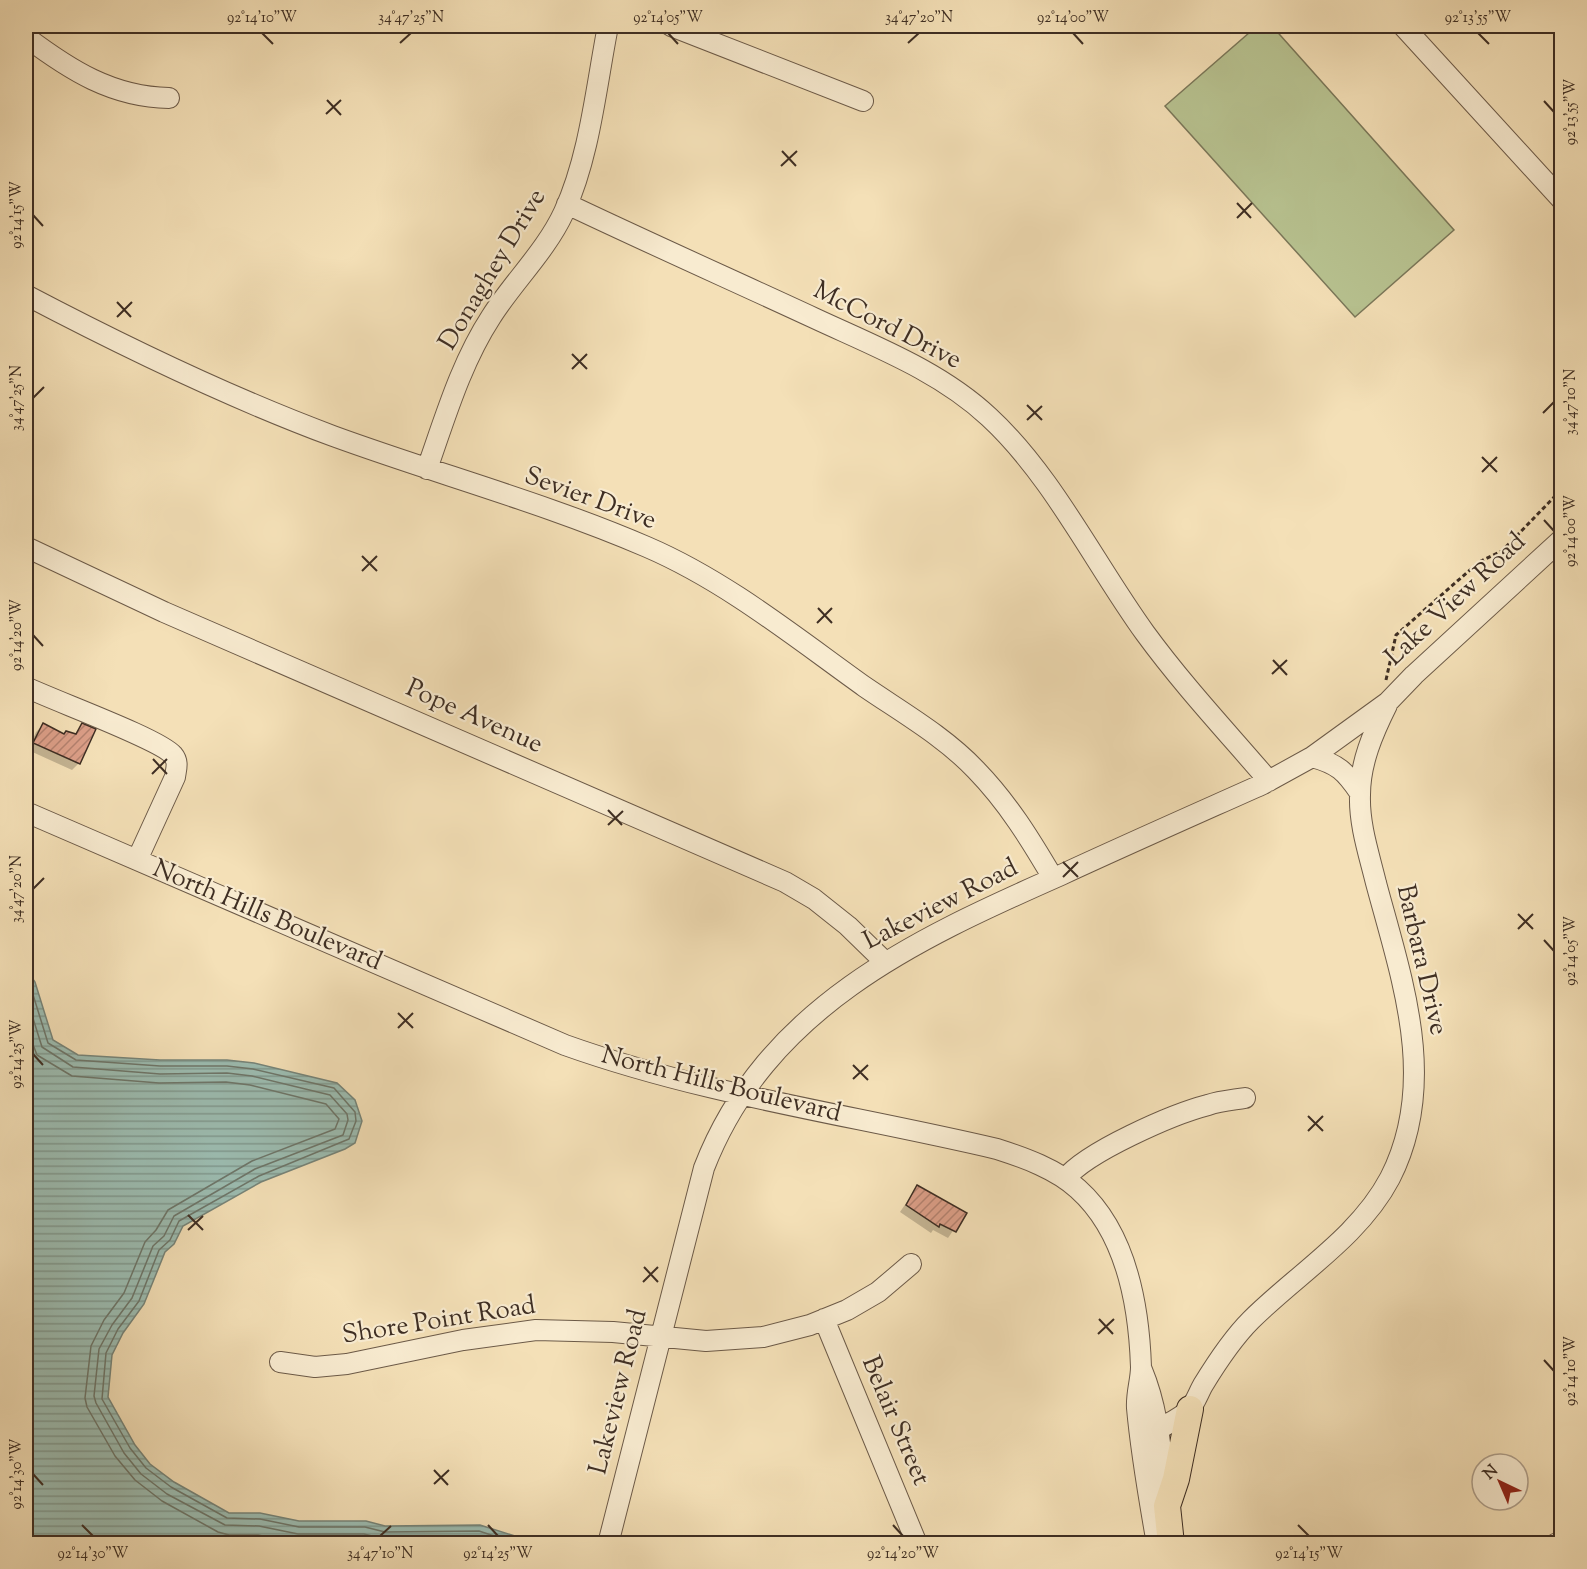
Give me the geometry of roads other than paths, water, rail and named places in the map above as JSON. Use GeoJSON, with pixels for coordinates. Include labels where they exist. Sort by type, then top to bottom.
{"type":"FeatureCollection","features":[{"type":"Feature","properties":{"kind":"main road"},"geometry":{"type":"LineString","coordinates":[[1167,1506],[1176,1479],[1190,1409]]}},
{"type":"Feature","properties":{"kind":"main road","name":"North Hills Boulevard"},"geometry":{"type":"LineString","coordinates":[[1167,1506],[1171,1544]]}},
{"type":"Feature","properties":{"kind":"street","name":"Donaghey Drive"},"geometry":{"type":"LineString","coordinates":[[427,469],[475,346],[490,318],[553,231],[567,204],[587,130],[608,26]]}},
{"type":"Feature","properties":{"kind":"street"},"geometry":{"type":"LineString","coordinates":[[671,26],[863,101]]}},
{"type":"Feature","properties":{"kind":"street"},"geometry":{"type":"LineString","coordinates":[[1402,26],[1562,200]]}},
{"type":"Feature","properties":{"kind":"street"},"geometry":{"type":"LineString","coordinates":[[26,37],[48,54],[96,82],[126,94],[169,98]]}},
{"type":"Feature","properties":{"kind":"street","name":"McCord Drive"},"geometry":{"type":"LineString","coordinates":[[567,204],[899,358],[962,394],[989,416],[1011,438],[1055,497],[1175,673],[1269,781]]}},
{"type":"Feature","properties":{"kind":"street","name":"Sevier Drive"},"geometry":{"type":"LineString","coordinates":[[26,295],[81,323],[288,418],[647,547],[727,590],[955,750],[1000,795],[1028,834],[1053,878]]}},
{"type":"Feature","properties":{"kind":"street","name":"Lake View Road"},"geometry":{"type":"LineString","coordinates":[[1388,702],[1414,675],[1562,539]]}},
{"type":"Feature","properties":{"kind":"street","name":"Pope Avenue"},"geometry":{"type":"LineString","coordinates":[[26,547],[153,607],[785,882],[814,899],[848,926],[885,962]]}},
{"type":"Feature","properties":{"kind":"street"},"geometry":{"type":"LineString","coordinates":[[26,687],[143,738],[173,754],[177,765],[175,777],[137,860]]}},
{"type":"Feature","properties":{"kind":"street","name":"Lakeview Road"},"geometry":{"type":"LineString","coordinates":[[608,1544],[704,1168],[723,1122],[776,1051],[819,1010],[885,962],[942,928],[1269,781],[1312,757],[1388,702]]}},
{"type":"Feature","properties":{"kind":"street","name":"Barbara Drive"},"geometry":{"type":"LineString","coordinates":[[1190,1409],[1222,1355],[1250,1320],[1340,1241],[1373,1204],[1389,1179],[1408,1130],[1416,1068],[1412,1024],[1361,816],[1360,793],[1371,738],[1388,702]]}},
{"type":"Feature","properties":{"kind":"street"},"geometry":{"type":"LineString","coordinates":[[1312,757],[1332,762],[1347,775],[1360,793]]}},
{"type":"Feature","properties":{"kind":"street","name":"North Hills Boulevard"},"geometry":{"type":"LineString","coordinates":[[26,812],[566,1045],[656,1075],[997,1149],[1018,1156],[1065,1179],[1079,1190],[1112,1232],[1125,1264],[1132,1293],[1141,1368],[1137,1406],[1157,1544]]}},
{"type":"Feature","properties":{"kind":"street"},"geometry":{"type":"LineString","coordinates":[[1065,1179],[1079,1164],[1096,1153],[1152,1127],[1207,1105],[1245,1098]]}},
{"type":"Feature","properties":{"kind":"street","name":"Shore Point Road"},"geometry":{"type":"LineString","coordinates":[[280,1362],[315,1367],[347,1364],[463,1340],[536,1330],[613,1332],[735,1341],[790,1331],[824,1320],[878,1292],[911,1264]]}},
{"type":"Feature","properties":{"kind":"street","name":"Belair Street"},"geometry":{"type":"LineString","coordinates":[[824,1320],[917,1544]]}},
{"type":"Feature","properties":{"kind":"street","name":"North Hills Boulevard"},"geometry":{"type":"LineString","coordinates":[[1141,1368],[1153,1395],[1167,1506]]}},
{"type":"Feature","properties":{"kind":"street"},"geometry":{"type":"LineString","coordinates":[[1159,1429],[1190,1409]]}},
{"type":"Feature","properties":{"kind":"street"},"geometry":{"type":"LineString","coordinates":[[1555,1544],[1562,1541]]}},
{"type":"Feature","properties":{"kind":"water"},"geometry":{"type":"Polygon","coordinates":[[[26,969],[35,982],[53,1040],[78,1055],[254,1063],[337,1083],[355,1100],[362,1121],[355,1143],[261,1182],[183,1226],[174,1244],[165,1252],[144,1304],[123,1333],[112,1355],[108,1397],[135,1445],[150,1464],[174,1482],[229,1513],[260,1513],[299,1521],[366,1521],[385,1526],[480,1525],[518,1537],[550,1543],[26,1543],[26,969]]]}}]}
